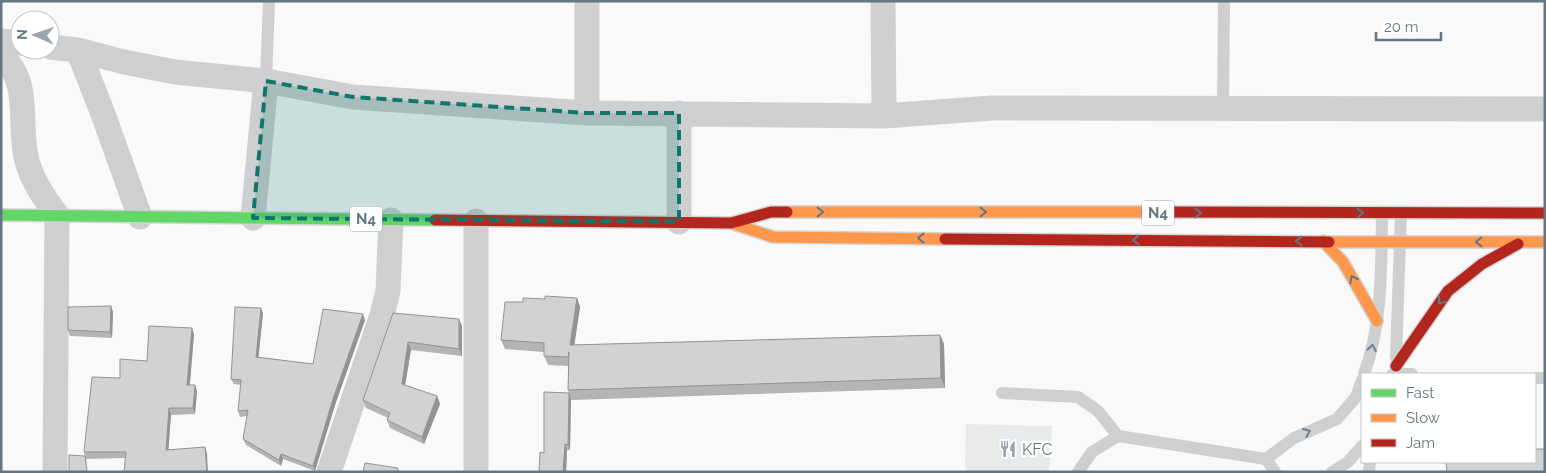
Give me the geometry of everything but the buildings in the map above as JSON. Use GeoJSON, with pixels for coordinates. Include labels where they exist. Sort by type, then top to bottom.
{"type":"FeatureCollection","features":[{"type":"Feature","properties":{"kind":"highway","name":"N4"},"geometry":{"type":"LineString","coordinates":[[1,215],[730,223],[771,212],[1545,213]]}},
{"type":"Feature","properties":{"kind":"highway","name":"N4"},"geometry":{"type":"LineString","coordinates":[[730,223],[773,237],[1381,243],[1545,242]]}},
{"type":"Feature","properties":{"kind":"highway"},"geometry":{"type":"LineString","coordinates":[[1322,241],[1344,262],[1377,322]]}},
{"type":"Feature","properties":{"kind":"highway"},"geometry":{"type":"LineString","coordinates":[[1394,371],[1448,291],[1482,264],[1522,242]]}},
{"type":"Feature","properties":{"kind":"street"},"geometry":{"type":"LineString","coordinates":[[587,1],[587,113]]}},
{"type":"Feature","properties":{"kind":"street"},"geometry":{"type":"LineString","coordinates":[[883,1],[884,116]]}},
{"type":"Feature","properties":{"kind":"street"},"geometry":{"type":"LineString","coordinates":[[60,48],[78,50],[124,62],[175,72],[266,81],[353,96],[587,113],[884,116],[992,108],[1114,110],[1223,108],[1545,109]]}},
{"type":"Feature","properties":{"kind":"street"},"geometry":{"type":"LineString","coordinates":[[78,50],[140,217]]}},
{"type":"Feature","properties":{"kind":"street"},"geometry":{"type":"LineString","coordinates":[[1,56],[12,65],[21,88],[26,160],[37,188],[57,216],[55,472]]}},
{"type":"Feature","properties":{"kind":"street"},"geometry":{"type":"LineString","coordinates":[[254,218],[266,81]]}},
{"type":"Feature","properties":{"kind":"street"},"geometry":{"type":"LineString","coordinates":[[679,113],[679,222]]}},
{"type":"Feature","properties":{"kind":"street"},"geometry":{"type":"LineString","coordinates":[[329,472],[382,315],[388,291],[391,220]]}},
{"type":"Feature","properties":{"kind":"street"},"geometry":{"type":"LineString","coordinates":[[476,221],[476,472]]}},
{"type":"Feature","properties":{"kind":"lane"},"geometry":{"type":"LineString","coordinates":[[266,81],[269,1]]}},
{"type":"Feature","properties":{"kind":"lane"},"geometry":{"type":"LineString","coordinates":[[1223,108],[1224,1]]}},
{"type":"Feature","properties":{"kind":"lane"},"geometry":{"type":"LineString","coordinates":[[1364,373],[1370,359],[1380,296],[1382,213]]}},
{"type":"Feature","properties":{"kind":"lane"},"geometry":{"type":"LineString","coordinates":[[1394,371],[1401,243],[1400,213]]}},
{"type":"Feature","properties":{"kind":"lane"},"geometry":{"type":"LineString","coordinates":[[1078,472],[1092,452],[1118,436],[1266,459],[1294,438],[1337,419],[1356,397],[1361,383]]}},
{"type":"Feature","properties":{"kind":"lane"},"geometry":{"type":"LineString","coordinates":[[1002,394],[1078,397],[1098,411],[1118,436]]}},
{"type":"Feature","properties":{"kind":"lane"},"geometry":{"type":"LineString","coordinates":[[1332,472],[1348,462],[1361,447]]}},
{"type":"Feature","properties":{"kind":"lane"},"geometry":{"type":"LineString","coordinates":[[1266,459],[1275,472]]}},
{"type":"Feature","properties":{"kind":"highlighted area"},"geometry":{"type":"Polygon","coordinates":[[[266,81],[353,97],[587,113],[679,113],[679,222],[253,218],[266,81]]]}},
{"type":"Feature","properties":{"kind":"shaded area","name":"KFC"},"geometry":{"type":"Polygon","coordinates":[[[966,424],[1052,426],[1049,472],[965,472],[966,424]]]}},
{"type":"Feature","properties":{"kind":"traffic: fast"},"geometry":{"type":"LineString","coordinates":[[1,215],[435,220]]}},
{"type":"Feature","properties":{"kind":"traffic: slow"},"geometry":{"type":"LineString","coordinates":[[787,212],[1147,212]]}},
{"type":"Feature","properties":{"kind":"traffic: slow"},"geometry":{"type":"LineString","coordinates":[[731,223],[773,237],[945,239]]}},
{"type":"Feature","properties":{"kind":"traffic: slow"},"geometry":{"type":"LineString","coordinates":[[1323,241],[1343,262],[1377,321]]}},
{"type":"Feature","properties":{"kind":"traffic: slow"},"geometry":{"type":"LineString","coordinates":[[1329,242],[1545,242]]}},
{"type":"Feature","properties":{"kind":"traffic: jam"},"geometry":{"type":"LineString","coordinates":[[435,220],[731,223],[771,212],[787,212]]}},
{"type":"Feature","properties":{"kind":"traffic: jam"},"geometry":{"type":"LineString","coordinates":[[1147,212],[1545,213]]}},
{"type":"Feature","properties":{"kind":"traffic: jam"},"geometry":{"type":"LineString","coordinates":[[945,239],[1329,242]]}},
{"type":"Feature","properties":{"kind":"traffic: jam"},"geometry":{"type":"LineString","coordinates":[[1396,366],[1448,291],[1482,264],[1518,244]]}},
{"type":"Feature","properties":{"kind":"place","name":"KFC"},"geometry":{"type":"Point","coordinates":[1008,449]}}]}
